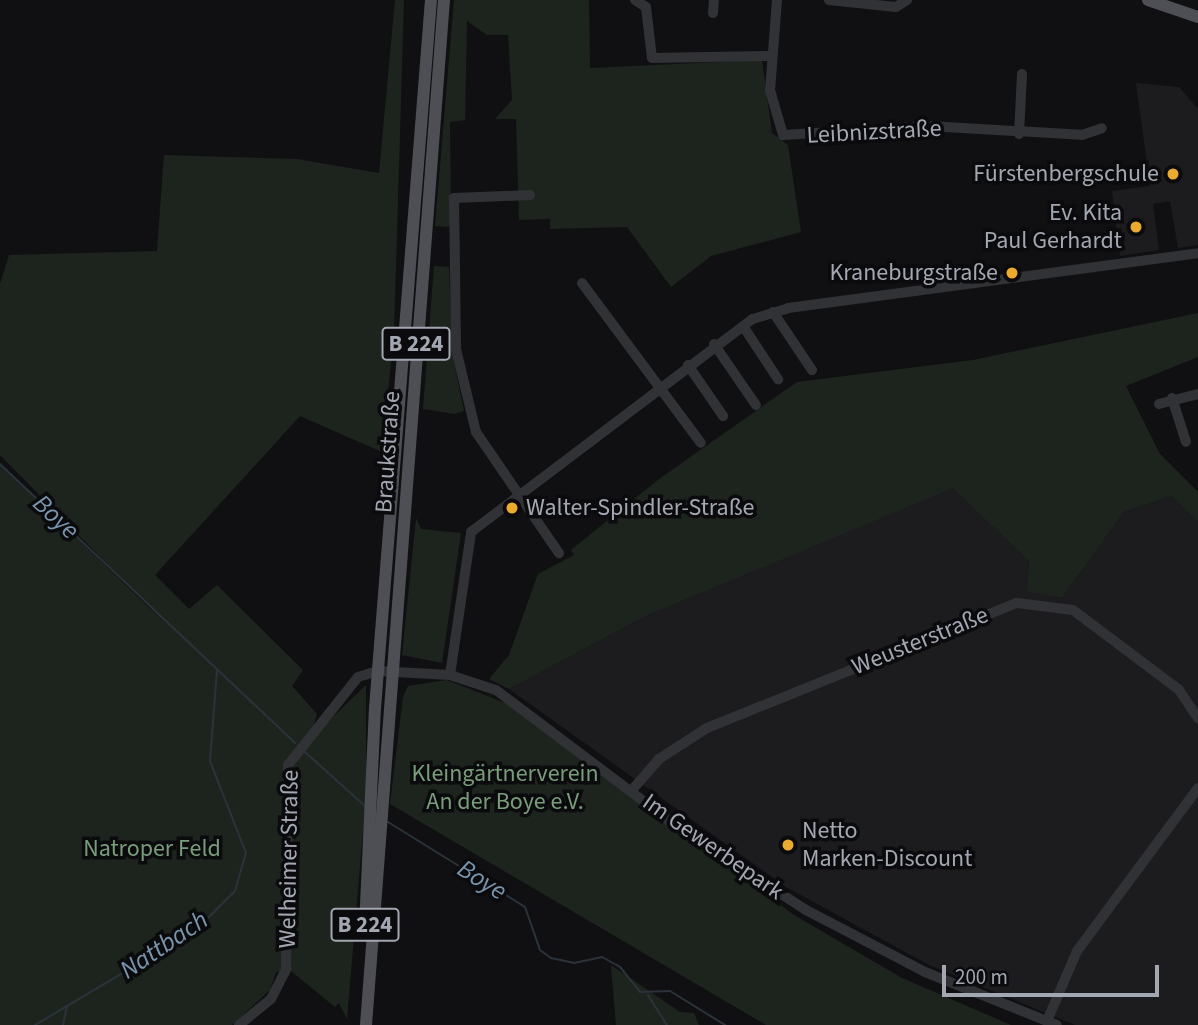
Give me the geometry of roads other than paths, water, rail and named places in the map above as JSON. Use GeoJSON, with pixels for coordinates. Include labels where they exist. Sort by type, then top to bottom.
{"type":"FeatureCollection","features":[{"type":"Feature","properties":{"kind":"main road","name":"Braukstraße"},"geometry":{"type":"LineString","coordinates":[[378,799],[378,671],[431,0]]}},
{"type":"Feature","properties":{"kind":"main road","name":"Braukstraße"},"geometry":{"type":"LineString","coordinates":[[376,824],[393,672],[444,0]]}},
{"type":"Feature","properties":{"kind":"main road"},"geometry":{"type":"LineString","coordinates":[[1148,0],[1198,17]]}},
{"type":"Feature","properties":{"kind":"main road","name":"B 224"},"geometry":{"type":"LineString","coordinates":[[359,1025],[376,824]]}},
{"type":"Feature","properties":{"kind":"main road","name":"B 224"},"geometry":{"type":"LineString","coordinates":[[366,1025],[376,824]]}},
{"type":"Feature","properties":{"kind":"street"},"geometry":{"type":"LineString","coordinates":[[635,0],[649,4],[652,58],[772,56]]}},
{"type":"Feature","properties":{"kind":"street"},"geometry":{"type":"LineString","coordinates":[[713,13],[714,0]]}},
{"type":"Feature","properties":{"kind":"street","name":"Leibnizstraße"},"geometry":{"type":"LineString","coordinates":[[777,0],[772,56],[772,107],[783,135],[928,127],[1019,134],[1082,135],[1102,128]]}},
{"type":"Feature","properties":{"kind":"street"},"geometry":{"type":"LineString","coordinates":[[829,0],[896,7],[907,0]]}},
{"type":"Feature","properties":{"kind":"street"},"geometry":{"type":"LineString","coordinates":[[1019,134],[1022,74]]}},
{"type":"Feature","properties":{"kind":"street"},"geometry":{"type":"LineString","coordinates":[[530,195],[454,198],[456,349],[463,397],[476,432],[516,496],[559,553]]}},
{"type":"Feature","properties":{"kind":"street"},"geometry":{"type":"LineString","coordinates":[[450,675],[471,532],[714,344],[743,326],[773,312],[1198,253]]}},
{"type":"Feature","properties":{"kind":"street"},"geometry":{"type":"LineString","coordinates":[[582,283],[701,443]]}},
{"type":"Feature","properties":{"kind":"street"},"geometry":{"type":"LineString","coordinates":[[773,312],[812,370]]}},
{"type":"Feature","properties":{"kind":"street"},"geometry":{"type":"LineString","coordinates":[[743,326],[778,379]]}},
{"type":"Feature","properties":{"kind":"street"},"geometry":{"type":"LineString","coordinates":[[714,344],[756,405]]}},
{"type":"Feature","properties":{"kind":"street"},"geometry":{"type":"LineString","coordinates":[[688,365],[723,416]]}},
{"type":"Feature","properties":{"kind":"street"},"geometry":{"type":"LineString","coordinates":[[1158,404],[1172,398],[1198,394]]}},
{"type":"Feature","properties":{"kind":"street"},"geometry":{"type":"LineString","coordinates":[[1172,398],[1186,442]]}},
{"type":"Feature","properties":{"kind":"street","name":"Weusterstraße"},"geometry":{"type":"LineString","coordinates":[[632,790],[659,759],[707,729],[1017,603],[1073,610],[1179,690],[1198,718]]}},
{"type":"Feature","properties":{"kind":"street","name":"Im Gewerbepark"},"geometry":{"type":"LineString","coordinates":[[378,671],[450,675],[496,690],[632,790],[813,914],[925,972],[1057,1025]]}},
{"type":"Feature","properties":{"kind":"street","name":"Welheimer Straße"},"geometry":{"type":"LineString","coordinates":[[239,1025],[271,999],[286,969],[288,765],[358,677],[378,671]]}},
{"type":"Feature","properties":{"kind":"street"},"geometry":{"type":"LineString","coordinates":[[1047,1021],[1077,951],[1198,788]]}},
{"type":"Feature","properties":{"kind":"waterway","name":"Boye"},"geometry":{"type":"LineString","coordinates":[[0,464],[295,743]]}},
{"type":"Feature","properties":{"kind":"waterway","name":"Nattbach"},"geometry":{"type":"LineString","coordinates":[[35,1025],[197,929],[235,891],[246,853],[210,761],[217,669]]}},
{"type":"Feature","properties":{"kind":"waterway","name":"Boye"},"geometry":{"type":"LineString","coordinates":[[305,752],[366,807]]}},
{"type":"Feature","properties":{"kind":"waterway","name":"Boye"},"geometry":{"type":"LineString","coordinates":[[388,822],[525,907],[540,950],[551,958],[574,963],[602,957],[620,967],[640,992],[670,991],[725,1025]]}},
{"type":"Feature","properties":{"kind":"waterway","name":"Boye"},"geometry":{"type":"LineString","coordinates":[[648,995],[667,1025]]}},
{"type":"Feature","properties":{"kind":"waterway"},"geometry":{"type":"LineString","coordinates":[[63,1025],[67,1006]]}},
{"type":"Feature","properties":{"kind":"place","name":"Fürstenbergschule"},"geometry":{"type":"Point","coordinates":[1173,174]}},
{"type":"Feature","properties":{"kind":"place","name":"Ev. Kita Paul Gerhardt"},"geometry":{"type":"Point","coordinates":[1136,227]}},
{"type":"Feature","properties":{"kind":"place","name":"Kraneburgstraße"},"geometry":{"type":"Point","coordinates":[1012,273]}},
{"type":"Feature","properties":{"kind":"place","name":"Walter-Spindler-Straße"},"geometry":{"type":"Point","coordinates":[512,508]}},
{"type":"Feature","properties":{"kind":"place","name":"Netto Marken-Discount"},"geometry":{"type":"Point","coordinates":[788,845]}},
{"type":"Feature","properties":{"kind":"park label","name":"Kleingärtnerverein An der Boye e.V."},"geometry":{"type":"Point","coordinates":[505,788]}},
{"type":"Feature","properties":{"kind":"park label","name":"Natroper Feld"},"geometry":{"type":"Point","coordinates":[152,849]}}]}
